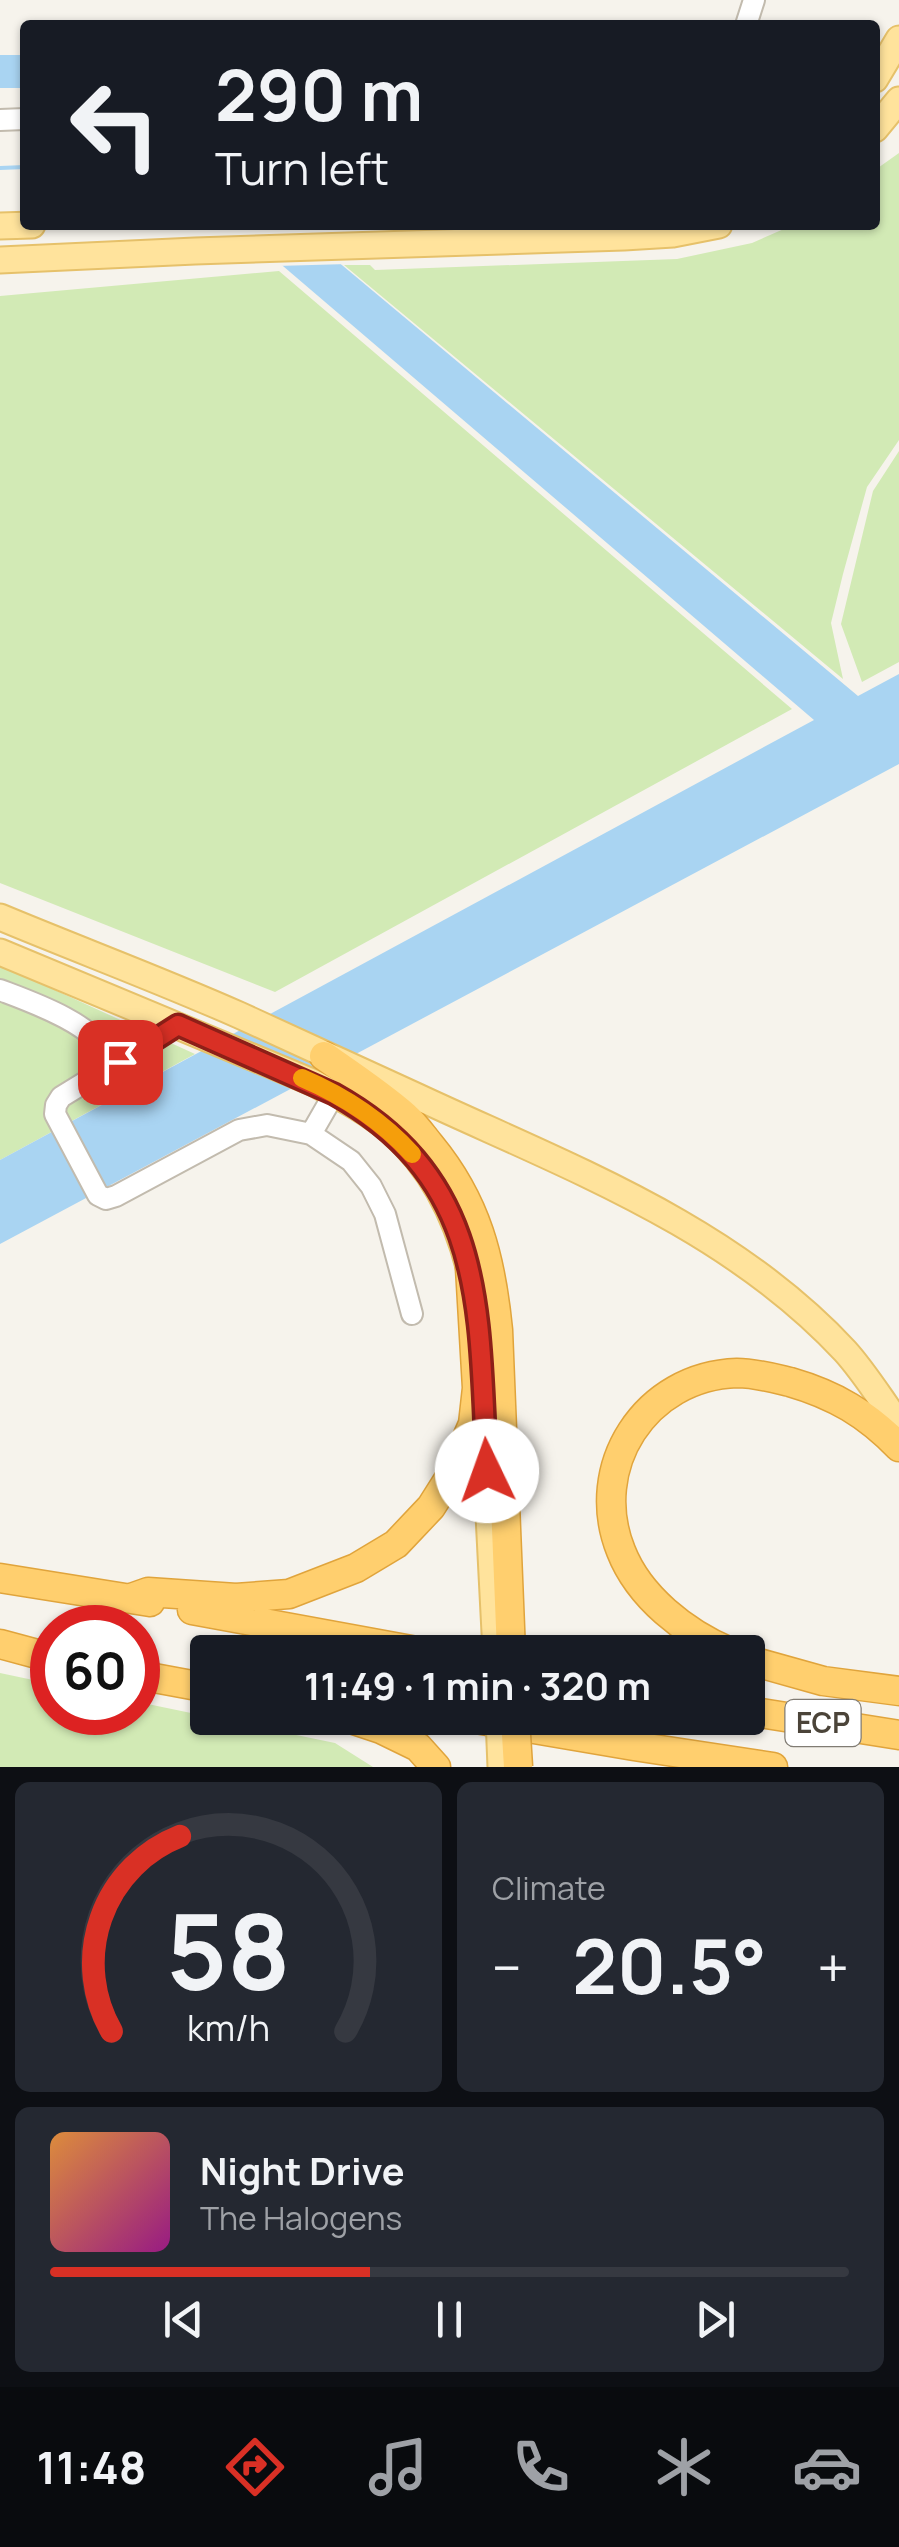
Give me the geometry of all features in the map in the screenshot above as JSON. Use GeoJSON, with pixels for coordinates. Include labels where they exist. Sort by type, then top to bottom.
{"type":"FeatureCollection","features":[{"type":"Feature","properties":{"kind":"highway"},"geometry":{"type":"LineString","coordinates":[[324,1056],[408,1118],[464,1193],[476,1220],[489,1268],[498,1330],[502,1616],[507,1635]]}},
{"type":"Feature","properties":{"kind":"highway"},"geometry":{"type":"LineString","coordinates":[[131,1598],[148,1592],[236,1598],[289,1594],[356,1568],[396,1544],[430,1507],[450,1477],[473,1424],[477,1388],[470,1268]]}},
{"type":"Feature","properties":{"kind":"highway"},"geometry":{"type":"LineString","coordinates":[[698,1635],[658,1606],[634,1578],[620,1551],[612,1522],[611,1485],[620,1450],[640,1418],[670,1394],[702,1380],[737,1373],[804,1386],[841,1402],[874,1422],[899,1448]]}},
{"type":"Feature","properties":{"kind":"highway"},"geometry":{"type":"LineString","coordinates":[[0,1578],[330,1635]]}},
{"type":"Feature","properties":{"kind":"highway"},"geometry":{"type":"LineString","coordinates":[[0,1633],[30,1638]]}},
{"type":"Feature","properties":{"kind":"highway"},"geometry":{"type":"LineString","coordinates":[[0,1644],[30,1652]]}},
{"type":"Feature","properties":{"kind":"highway"},"geometry":{"type":"LineString","coordinates":[[160,1662],[190,1667]]}},
{"type":"Feature","properties":{"kind":"highway"},"geometry":{"type":"LineString","coordinates":[[765,1665],[823,1681],[899,1691]]}},
{"type":"Feature","properties":{"kind":"highway"},"geometry":{"type":"LineString","coordinates":[[160,1678],[190,1684]]}},
{"type":"Feature","properties":{"kind":"highway","name":"ECP"},"geometry":{"type":"LineString","coordinates":[[765,1714],[899,1735]]}},
{"type":"Feature","properties":{"kind":"highway"},"geometry":{"type":"LineString","coordinates":[[394,1735],[418,1747],[436,1767]]}},
{"type":"Feature","properties":{"kind":"highway"},"geometry":{"type":"LineString","coordinates":[[516,1735],[518,1767]]}},
{"type":"Feature","properties":{"kind":"highway","name":"ECP"},"geometry":{"type":"LineString","coordinates":[[570,1735],[773,1767]]}},
{"type":"Feature","properties":{"kind":"highway"},"geometry":{"type":"LineString","coordinates":[[634,1746],[683,1767]]}},
{"type":"Feature","properties":{"kind":"main road"},"geometry":{"type":"LineString","coordinates":[[880,71],[899,39]]}},
{"type":"Feature","properties":{"kind":"main road"},"geometry":{"type":"LineString","coordinates":[[880,123],[899,100]]}},
{"type":"Feature","properties":{"kind":"main road"},"geometry":{"type":"LineString","coordinates":[[0,260],[624,237],[693,230]]}},
{"type":"Feature","properties":{"kind":"main road"},"geometry":{"type":"LineString","coordinates":[[0,917],[238,1014],[576,1167],[666,1214],[751,1267],[846,1352],[899,1406]]}},
{"type":"Feature","properties":{"kind":"main road"},"geometry":{"type":"LineString","coordinates":[[0,952],[323,1088],[392,1132],[421,1164],[456,1224],[470,1268],[479,1326],[502,1616],[499,1635]]}},
{"type":"Feature","properties":{"kind":"main road"},"geometry":{"type":"LineString","coordinates":[[846,1352],[899,1424]]}},
{"type":"Feature","properties":{"kind":"main road"},"geometry":{"type":"LineString","coordinates":[[500,1735],[501,1767]]}},
{"type":"Feature","properties":{"kind":"lane"},"geometry":{"type":"LineString","coordinates":[[0,990],[70,1019],[98,1043],[105,1056],[97,1077]]}},
{"type":"Feature","properties":{"kind":"lane"},"geometry":{"type":"LineString","coordinates":[[189,1030],[61,1097],[56,1105],[55,1114],[98,1195],[106,1199],[116,1196],[238,1130],[268,1126],[311,1134],[351,1161],[371,1186],[386,1214],[412,1314]]}},
{"type":"Feature","properties":{"kind":"lane"},"geometry":{"type":"LineString","coordinates":[[311,1134],[323,1088]]}},
{"type":"Feature","properties":{"kind":"green space"},"geometry":{"type":"Polygon","coordinates":[[[899,153],[899,440],[867,487],[831,623],[843,679],[344,265],[370,265],[375,270],[677,259],[752,243],[782,230],[880,230],[880,166],[899,153]]]}},
{"type":"Feature","properties":{"kind":"green space"},"geometry":{"type":"Polygon","coordinates":[[[279,271],[792,709],[275,992],[0,883],[0,296],[279,271]]]}},
{"type":"Feature","properties":{"kind":"green space"},"geometry":{"type":"Polygon","coordinates":[[[899,451],[899,662],[862,682],[841,624],[873,491],[899,451]]]}},
{"type":"Feature","properties":{"kind":"green space"},"geometry":{"type":"Polygon","coordinates":[[[0,965],[195,1054],[0,1160],[0,965]]]}},
{"type":"Feature","properties":{"kind":"green space"},"geometry":{"type":"Polygon","coordinates":[[[0,1673],[30,1679],[30,1735],[160,1735],[160,1707],[190,1713],[190,1735],[297,1735],[335,1743],[373,1767],[0,1767],[0,1673]]]}},
{"type":"Feature","properties":{"kind":"water"},"geometry":{"type":"Polygon","coordinates":[[[0,55],[20,55],[20,88],[0,88],[0,55]]]}},
{"type":"Feature","properties":{"kind":"water"},"geometry":{"type":"Polygon","coordinates":[[[241,230],[300,230],[858,696],[899,674],[899,764],[0,1244],[0,1160],[814,720],[241,230]]]}},
{"type":"Feature","properties":{"kind":"pier"},"geometry":{"type":"Polygon","coordinates":[[[236,230],[307,230],[348,264],[276,266],[236,230]]]}},
{"type":"Feature","properties":{"kind":"waterway"},"geometry":{"type":"LineString","coordinates":[[0,168],[20,167]]}},
{"type":"Feature","properties":{"kind":"slow traffic"},"geometry":{"type":"LineString","coordinates":[[302,1078],[356,1106],[392,1132],[412,1154]]}},
{"type":"Feature","properties":{"kind":"route"},"geometry":{"type":"LineString","coordinates":[[120,1062],[178,1025],[312,1082],[356,1106],[392,1132],[421,1164],[456,1224],[470,1268],[479,1326],[487,1471]]}}]}
